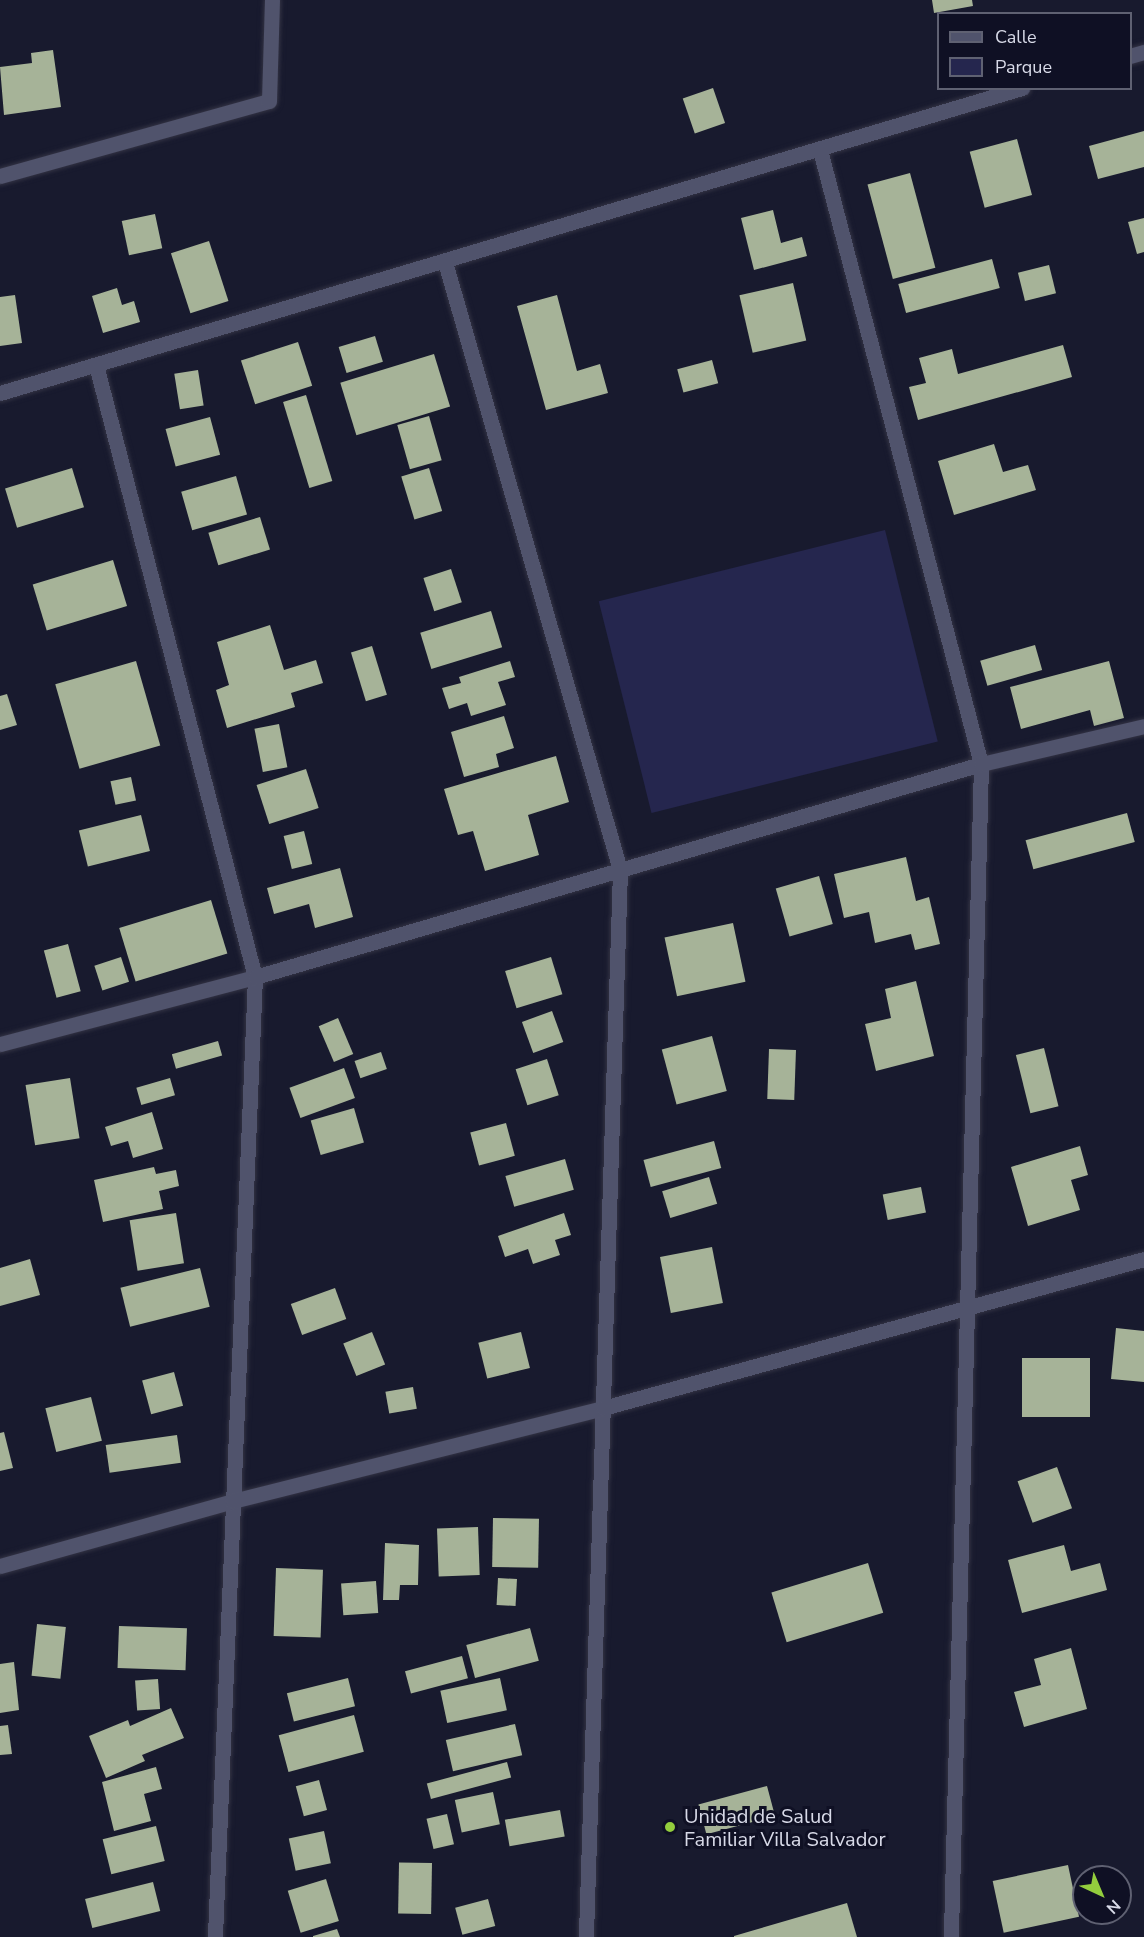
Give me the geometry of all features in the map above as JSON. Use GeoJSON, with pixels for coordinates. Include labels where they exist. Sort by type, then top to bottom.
{"type":"FeatureCollection","features":[{"type":"Feature","properties":{"kind":"street"},"geometry":{"type":"LineString","coordinates":[[0,177],[269,101],[272,0]]}},
{"type":"Feature","properties":{"kind":"street"},"geometry":{"type":"LineString","coordinates":[[0,393],[1015,90]]}},
{"type":"Feature","properties":{"kind":"street"},"geometry":{"type":"LineString","coordinates":[[820,150],[981,764],[951,1937]]}},
{"type":"Feature","properties":{"kind":"street"},"geometry":{"type":"LineString","coordinates":[[445,262],[620,870],[586,1937]]}},
{"type":"Feature","properties":{"kind":"street"},"geometry":{"type":"LineString","coordinates":[[96,365],[255,977],[215,1937]]}},
{"type":"Feature","properties":{"kind":"street"},"geometry":{"type":"LineString","coordinates":[[0,1044],[255,977],[981,764],[1144,726]]}},
{"type":"Feature","properties":{"kind":"street"},"geometry":{"type":"LineString","coordinates":[[0,1566],[233,1501],[603,1408],[1144,1259]]}},
{"type":"Feature","properties":{"kind":"green space"},"geometry":{"type":"Polygon","coordinates":[[[885,530],[938,742],[652,813],[599,601],[885,530]]]}},
{"type":"Feature","properties":{"kind":"building"},"geometry":{"type":"Polygon","coordinates":[[[932,0],[972,0],[973,6],[934,13],[932,0]]]}},
{"type":"Feature","properties":{"kind":"building"},"geometry":{"type":"Polygon","coordinates":[[[53,50],[61,107],[4,115],[0,67],[32,63],[31,53],[53,50]]]}},
{"type":"Feature","properties":{"kind":"building"},"geometry":{"type":"Polygon","coordinates":[[[713,88],[725,123],[695,133],[683,98],[713,88]]]}},
{"type":"Feature","properties":{"kind":"building"},"geometry":{"type":"Polygon","coordinates":[[[1144,131],[1144,167],[1098,179],[1089,146],[1144,131]]]}},
{"type":"Feature","properties":{"kind":"building"},"geometry":{"type":"Polygon","coordinates":[[[1017,139],[1032,195],[985,208],[970,152],[1017,139]]]}},
{"type":"Feature","properties":{"kind":"building"},"geometry":{"type":"Polygon","coordinates":[[[910,173],[935,268],[893,279],[867,184],[910,173]]]}},
{"type":"Feature","properties":{"kind":"building"},"geometry":{"type":"Polygon","coordinates":[[[773,210],[781,243],[802,237],[807,256],[754,270],[741,218],[773,210]]]}},
{"type":"Feature","properties":{"kind":"building"},"geometry":{"type":"Polygon","coordinates":[[[155,214],[162,248],[129,255],[122,221],[155,214]]]}},
{"type":"Feature","properties":{"kind":"building"},"geometry":{"type":"Polygon","coordinates":[[[1144,218],[1144,252],[1137,254],[1128,222],[1144,218]]]}},
{"type":"Feature","properties":{"kind":"building"},"geometry":{"type":"Polygon","coordinates":[[[209,241],[228,301],[190,313],[171,253],[209,241]]]}},
{"type":"Feature","properties":{"kind":"building"},"geometry":{"type":"Polygon","coordinates":[[[992,259],[1000,288],[906,313],[898,284],[992,259]]]}},
{"type":"Feature","properties":{"kind":"building"},"geometry":{"type":"Polygon","coordinates":[[[1049,265],[1056,293],[1025,301],[1018,273],[1049,265]]]}},
{"type":"Feature","properties":{"kind":"building"},"geometry":{"type":"Polygon","coordinates":[[[793,283],[806,340],[753,353],[739,295],[793,283]]]}},
{"type":"Feature","properties":{"kind":"building"},"geometry":{"type":"Polygon","coordinates":[[[117,288],[122,305],[134,301],[140,322],[103,333],[92,296],[117,288]]]}},
{"type":"Feature","properties":{"kind":"building"},"geometry":{"type":"Polygon","coordinates":[[[15,295],[22,343],[0,346],[0,297],[15,295]]]}},
{"type":"Feature","properties":{"kind":"building"},"geometry":{"type":"Polygon","coordinates":[[[557,295],[577,371],[600,364],[608,393],[546,410],[517,306],[557,295]]]}},
{"type":"Feature","properties":{"kind":"building"},"geometry":{"type":"Polygon","coordinates":[[[375,336],[383,362],[347,373],[339,347],[375,336]]]}},
{"type":"Feature","properties":{"kind":"building"},"geometry":{"type":"Polygon","coordinates":[[[298,342],[312,386],[255,404],[241,361],[298,342]]]}},
{"type":"Feature","properties":{"kind":"building"},"geometry":{"type":"Polygon","coordinates":[[[1063,345],[1072,377],[918,420],[909,387],[926,383],[919,358],[952,349],[958,374],[1063,345]]]}},
{"type":"Feature","properties":{"kind":"building"},"geometry":{"type":"Polygon","coordinates":[[[434,354],[450,407],[356,435],[340,383],[434,354]]]}},
{"type":"Feature","properties":{"kind":"building"},"geometry":{"type":"Polygon","coordinates":[[[712,360],[718,383],[683,392],[677,369],[712,360]]]}},
{"type":"Feature","properties":{"kind":"building"},"geometry":{"type":"Polygon","coordinates":[[[198,370],[204,406],[180,409],[174,374],[198,370]]]}},
{"type":"Feature","properties":{"kind":"building"},"geometry":{"type":"Polygon","coordinates":[[[306,395],[332,481],[309,488],[283,402],[306,395]]]}},
{"type":"Feature","properties":{"kind":"building"},"geometry":{"type":"Polygon","coordinates":[[[429,416],[442,460],[410,469],[397,425],[429,416]]]}},
{"type":"Feature","properties":{"kind":"building"},"geometry":{"type":"Polygon","coordinates":[[[210,417],[220,455],[176,467],[166,429],[210,417]]]}},
{"type":"Feature","properties":{"kind":"building"},"geometry":{"type":"Polygon","coordinates":[[[994,444],[1003,472],[1028,465],[1036,490],[954,515],[938,461],[994,444]]]}},
{"type":"Feature","properties":{"kind":"building"},"geometry":{"type":"Polygon","coordinates":[[[72,468],[84,507],[17,528],[5,488],[72,468]]]}},
{"type":"Feature","properties":{"kind":"building"},"geometry":{"type":"Polygon","coordinates":[[[429,468],[442,511],[414,520],[401,476],[429,468]]]}},
{"type":"Feature","properties":{"kind":"building"},"geometry":{"type":"Polygon","coordinates":[[[236,476],[247,514],[192,530],[181,492],[236,476]]]}},
{"type":"Feature","properties":{"kind":"building"},"geometry":{"type":"Polygon","coordinates":[[[260,517],[270,550],[218,565],[208,533],[260,517]]]}},
{"type":"Feature","properties":{"kind":"building"},"geometry":{"type":"Polygon","coordinates":[[[113,560],[127,606],[47,630],[33,585],[113,560]]]}},
{"type":"Feature","properties":{"kind":"building"},"geometry":{"type":"Polygon","coordinates":[[[451,569],[462,602],[434,611],[423,578],[451,569]]]}},
{"type":"Feature","properties":{"kind":"building"},"geometry":{"type":"Polygon","coordinates":[[[491,611],[502,647],[431,669],[420,633],[491,611]]]}},
{"type":"Feature","properties":{"kind":"building"},"geometry":{"type":"Polygon","coordinates":[[[270,625],[284,670],[316,660],[323,683],[291,693],[295,707],[227,728],[216,690],[229,685],[217,642],[270,625]]]}},
{"type":"Feature","properties":{"kind":"building"},"geometry":{"type":"Polygon","coordinates":[[[1035,645],[1042,670],[987,686],[980,661],[1035,645]]]}},
{"type":"Feature","properties":{"kind":"building"},"geometry":{"type":"Polygon","coordinates":[[[372,646],[387,695],[366,701],[351,652],[372,646]]]}},
{"type":"Feature","properties":{"kind":"building"},"geometry":{"type":"Polygon","coordinates":[[[136,661],[160,746],[80,769],[55,684],[136,661]]]}},
{"type":"Feature","properties":{"kind":"building"},"geometry":{"type":"Polygon","coordinates":[[[510,661],[515,677],[498,682],[506,705],[471,716],[467,703],[449,709],[442,688],[461,683],[459,677],[510,661]]]}},
{"type":"Feature","properties":{"kind":"building"},"geometry":{"type":"Polygon","coordinates":[[[1109,661],[1124,718],[1094,726],[1090,710],[1021,729],[1010,687],[1109,661]]]}},
{"type":"Feature","properties":{"kind":"building"},"geometry":{"type":"Polygon","coordinates":[[[7,694],[17,725],[0,730],[0,696],[7,694]]]}},
{"type":"Feature","properties":{"kind":"building"},"geometry":{"type":"Polygon","coordinates":[[[504,716],[514,748],[496,754],[499,767],[464,777],[451,732],[504,716]]]}},
{"type":"Feature","properties":{"kind":"building"},"geometry":{"type":"Polygon","coordinates":[[[279,724],[287,767],[263,772],[254,729],[279,724]]]}},
{"type":"Feature","properties":{"kind":"building"},"geometry":{"type":"Polygon","coordinates":[[[556,756],[569,802],[528,815],[539,855],[485,871],[473,831],[458,835],[444,789],[556,756]]]}},
{"type":"Feature","properties":{"kind":"building"},"geometry":{"type":"Polygon","coordinates":[[[306,769],[319,808],[269,824],[257,785],[306,769]]]}},
{"type":"Feature","properties":{"kind":"building"},"geometry":{"type":"Polygon","coordinates":[[[131,777],[136,800],[115,805],[110,781],[131,777]]]}},
{"type":"Feature","properties":{"kind":"building"},"geometry":{"type":"Polygon","coordinates":[[[1127,813],[1135,842],[1033,869],[1026,840],[1127,813]]]}},
{"type":"Feature","properties":{"kind":"building"},"geometry":{"type":"Polygon","coordinates":[[[141,815],[150,851],[88,866],[79,830],[141,815]]]}},
{"type":"Feature","properties":{"kind":"building"},"geometry":{"type":"Polygon","coordinates":[[[304,831],[312,864],[292,869],[284,836],[304,831]]]}},
{"type":"Feature","properties":{"kind":"building"},"geometry":{"type":"Polygon","coordinates":[[[906,857],[916,901],[929,897],[940,944],[915,950],[911,934],[875,943],[869,912],[844,918],[834,874],[906,857]]]}},
{"type":"Feature","properties":{"kind":"building"},"geometry":{"type":"Polygon","coordinates":[[[340,868],[353,917],[315,928],[309,904],[274,914],[267,888],[340,868]]]}},
{"type":"Feature","properties":{"kind":"building"},"geometry":{"type":"Polygon","coordinates":[[[819,876],[833,924],[790,936],[776,888],[819,876]]]}},
{"type":"Feature","properties":{"kind":"building"},"geometry":{"type":"Polygon","coordinates":[[[211,900],[227,954],[136,982],[119,928],[211,900]]]}},
{"type":"Feature","properties":{"kind":"building"},"geometry":{"type":"Polygon","coordinates":[[[733,923],[745,982],[677,996],[665,938],[733,923]]]}},
{"type":"Feature","properties":{"kind":"building"},"geometry":{"type":"Polygon","coordinates":[[[68,944],[81,991],[57,998],[44,950],[68,944]]]}},
{"type":"Feature","properties":{"kind":"building"},"geometry":{"type":"Polygon","coordinates":[[[121,957],[129,982],[102,990],[94,966],[121,957]]]}},
{"type":"Feature","properties":{"kind":"building"},"geometry":{"type":"Polygon","coordinates":[[[551,957],[562,994],[516,1008],[505,971],[551,957]]]}},
{"type":"Feature","properties":{"kind":"building"},"geometry":{"type":"Polygon","coordinates":[[[916,981],[934,1056],[876,1071],[865,1024],[891,1018],[885,989],[916,981]]]}},
{"type":"Feature","properties":{"kind":"building"},"geometry":{"type":"Polygon","coordinates":[[[552,1011],[563,1042],[533,1053],[522,1022],[552,1011]]]}},
{"type":"Feature","properties":{"kind":"building"},"geometry":{"type":"Polygon","coordinates":[[[338,1018],[353,1054],[334,1062],[319,1026],[338,1018]]]}},
{"type":"Feature","properties":{"kind":"building"},"geometry":{"type":"Polygon","coordinates":[[[712,1036],[727,1091],[677,1105],[662,1049],[712,1036]]]}},
{"type":"Feature","properties":{"kind":"building"},"geometry":{"type":"Polygon","coordinates":[[[218,1041],[222,1055],[176,1069],[172,1054],[218,1041]]]}},
{"type":"Feature","properties":{"kind":"building"},"geometry":{"type":"Polygon","coordinates":[[[1044,1048],[1059,1106],[1030,1113],[1016,1055],[1044,1048]]]}},
{"type":"Feature","properties":{"kind":"building"},"geometry":{"type":"Polygon","coordinates":[[[769,1049],[796,1050],[794,1100],[767,1099],[769,1049]]]}},
{"type":"Feature","properties":{"kind":"building"},"geometry":{"type":"Polygon","coordinates":[[[381,1052],[387,1069],[360,1078],[355,1061],[381,1052]]]}},
{"type":"Feature","properties":{"kind":"building"},"geometry":{"type":"Polygon","coordinates":[[[547,1059],[559,1095],[527,1105],[516,1069],[547,1059]]]}},
{"type":"Feature","properties":{"kind":"building"},"geometry":{"type":"Polygon","coordinates":[[[344,1068],[355,1098],[300,1118],[289,1088],[344,1068]]]}},
{"type":"Feature","properties":{"kind":"building"},"geometry":{"type":"Polygon","coordinates":[[[70,1078],[80,1138],[35,1145],[26,1085],[70,1078]]]}},
{"type":"Feature","properties":{"kind":"building"},"geometry":{"type":"Polygon","coordinates":[[[170,1078],[175,1095],[141,1105],[136,1088],[170,1078]]]}},
{"type":"Feature","properties":{"kind":"building"},"geometry":{"type":"Polygon","coordinates":[[[354,1108],[364,1143],[321,1155],[311,1120],[354,1108]]]}},
{"type":"Feature","properties":{"kind":"building"},"geometry":{"type":"Polygon","coordinates":[[[152,1112],[163,1149],[133,1158],[128,1141],[111,1146],[105,1127],[152,1112]]]}},
{"type":"Feature","properties":{"kind":"building"},"geometry":{"type":"Polygon","coordinates":[[[506,1123],[515,1156],[479,1165],[470,1133],[506,1123]]]}},
{"type":"Feature","properties":{"kind":"building"},"geometry":{"type":"Polygon","coordinates":[[[714,1141],[721,1168],[651,1187],[643,1160],[714,1141]]]}},
{"type":"Feature","properties":{"kind":"building"},"geometry":{"type":"Polygon","coordinates":[[[1080,1146],[1088,1175],[1071,1180],[1080,1210],[1028,1226],[1011,1167],[1080,1146]]]}},
{"type":"Feature","properties":{"kind":"building"},"geometry":{"type":"Polygon","coordinates":[[[565,1159],[574,1190],[514,1207],[505,1176],[565,1159]]]}},
{"type":"Feature","properties":{"kind":"building"},"geometry":{"type":"Polygon","coordinates":[[[154,1167],[156,1174],[176,1170],[179,1186],[159,1191],[163,1209],[103,1222],[94,1180],[154,1167]]]}},
{"type":"Feature","properties":{"kind":"building"},"geometry":{"type":"Polygon","coordinates":[[[709,1177],[717,1204],[670,1218],[662,1191],[709,1177]]]}},
{"type":"Feature","properties":{"kind":"building"},"geometry":{"type":"Polygon","coordinates":[[[921,1187],[926,1213],[888,1220],[883,1194],[921,1187]]]}},
{"type":"Feature","properties":{"kind":"building"},"geometry":{"type":"Polygon","coordinates":[[[176,1213],[184,1263],[138,1271],[130,1220],[176,1213]]]}},
{"type":"Feature","properties":{"kind":"building"},"geometry":{"type":"Polygon","coordinates":[[[564,1213],[571,1235],[555,1240],[560,1255],[533,1264],[528,1249],[505,1257],[498,1236],[564,1213]]]}},
{"type":"Feature","properties":{"kind":"building"},"geometry":{"type":"Polygon","coordinates":[[[712,1247],[723,1303],[671,1313],[660,1257],[712,1247]]]}},
{"type":"Feature","properties":{"kind":"building"},"geometry":{"type":"Polygon","coordinates":[[[30,1259],[40,1295],[0,1306],[0,1268],[30,1259]]]}},
{"type":"Feature","properties":{"kind":"building"},"geometry":{"type":"Polygon","coordinates":[[[200,1268],[210,1307],[130,1327],[120,1288],[200,1268]]]}},
{"type":"Feature","properties":{"kind":"building"},"geometry":{"type":"Polygon","coordinates":[[[335,1288],[346,1319],[302,1335],[291,1304],[335,1288]]]}},
{"type":"Feature","properties":{"kind":"building"},"geometry":{"type":"Polygon","coordinates":[[[1116,1328],[1144,1331],[1144,1382],[1111,1379],[1116,1328]]]}},
{"type":"Feature","properties":{"kind":"building"},"geometry":{"type":"Polygon","coordinates":[[[372,1332],[385,1364],[356,1376],[343,1344],[372,1332]]]}},
{"type":"Feature","properties":{"kind":"building"},"geometry":{"type":"Polygon","coordinates":[[[521,1332],[530,1368],[487,1379],[478,1343],[521,1332]]]}},
{"type":"Feature","properties":{"kind":"building"},"geometry":{"type":"Polygon","coordinates":[[[1022,1358],[1090,1358],[1090,1417],[1022,1417],[1022,1358]]]}},
{"type":"Feature","properties":{"kind":"building"},"geometry":{"type":"Polygon","coordinates":[[[174,1372],[183,1406],[151,1414],[142,1381],[174,1372]]]}},
{"type":"Feature","properties":{"kind":"building"},"geometry":{"type":"Polygon","coordinates":[[[413,1387],[417,1409],[389,1414],[385,1392],[413,1387]]]}},
{"type":"Feature","properties":{"kind":"building"},"geometry":{"type":"Polygon","coordinates":[[[91,1397],[102,1441],[56,1452],[45,1408],[91,1397]]]}},
{"type":"Feature","properties":{"kind":"building"},"geometry":{"type":"Polygon","coordinates":[[[4,1432],[13,1468],[0,1471],[0,1433],[4,1432]]]}},
{"type":"Feature","properties":{"kind":"building"},"geometry":{"type":"Polygon","coordinates":[[[177,1435],[181,1463],[110,1473],[106,1445],[177,1435]]]}},
{"type":"Feature","properties":{"kind":"building"},"geometry":{"type":"Polygon","coordinates":[[[1057,1467],[1072,1508],[1033,1523],[1018,1481],[1057,1467]]]}},
{"type":"Feature","properties":{"kind":"building"},"geometry":{"type":"Polygon","coordinates":[[[493,1518],[539,1519],[538,1568],[492,1567],[493,1518]]]}},
{"type":"Feature","properties":{"kind":"building"},"geometry":{"type":"Polygon","coordinates":[[[478,1527],[480,1575],[439,1576],[437,1528],[478,1527]]]}},
{"type":"Feature","properties":{"kind":"building"},"geometry":{"type":"Polygon","coordinates":[[[385,1543],[419,1545],[418,1585],[400,1585],[399,1600],[383,1600],[385,1543]]]}},
{"type":"Feature","properties":{"kind":"building"},"geometry":{"type":"Polygon","coordinates":[[[1064,1545],[1071,1571],[1100,1563],[1107,1590],[1022,1613],[1008,1560],[1064,1545]]]}},
{"type":"Feature","properties":{"kind":"building"},"geometry":{"type":"Polygon","coordinates":[[[868,1563],[883,1613],[787,1642],[771,1593],[868,1563]]]}},
{"type":"Feature","properties":{"kind":"building"},"geometry":{"type":"Polygon","coordinates":[[[276,1568],[323,1570],[321,1638],[274,1636],[276,1568]]]}},
{"type":"Feature","properties":{"kind":"building"},"geometry":{"type":"Polygon","coordinates":[[[498,1578],[517,1579],[516,1606],[497,1605],[498,1578]]]}},
{"type":"Feature","properties":{"kind":"building"},"geometry":{"type":"Polygon","coordinates":[[[376,1581],[378,1613],[343,1615],[341,1583],[376,1581]]]}},
{"type":"Feature","properties":{"kind":"building"},"geometry":{"type":"Polygon","coordinates":[[[37,1624],[66,1627],[60,1679],[32,1676],[37,1624]]]}},
{"type":"Feature","properties":{"kind":"building"},"geometry":{"type":"Polygon","coordinates":[[[119,1626],[187,1628],[185,1670],[118,1668],[119,1626]]]}},
{"type":"Feature","properties":{"kind":"building"},"geometry":{"type":"Polygon","coordinates":[[[530,1628],[539,1661],[475,1678],[466,1645],[530,1628]]]}},
{"type":"Feature","properties":{"kind":"building"},"geometry":{"type":"Polygon","coordinates":[[[1071,1648],[1087,1709],[1024,1727],[1014,1692],[1041,1685],[1034,1659],[1071,1648]]]}},
{"type":"Feature","properties":{"kind":"building"},"geometry":{"type":"Polygon","coordinates":[[[462,1656],[468,1678],[411,1693],[405,1671],[462,1656]]]}},
{"type":"Feature","properties":{"kind":"building"},"geometry":{"type":"Polygon","coordinates":[[[14,1662],[19,1710],[0,1713],[0,1664],[14,1662]]]}},
{"type":"Feature","properties":{"kind":"building"},"geometry":{"type":"Polygon","coordinates":[[[348,1678],[355,1706],[294,1721],[287,1693],[348,1678]]]}},
{"type":"Feature","properties":{"kind":"building"},"geometry":{"type":"Polygon","coordinates":[[[500,1678],[507,1710],[447,1723],[440,1691],[500,1678]]]}},
{"type":"Feature","properties":{"kind":"building"},"geometry":{"type":"Polygon","coordinates":[[[158,1679],[160,1709],[137,1711],[135,1681],[158,1679]]]}},
{"type":"Feature","properties":{"kind":"building"},"geometry":{"type":"Polygon","coordinates":[[[171,1708],[184,1738],[142,1755],[145,1761],[106,1778],[89,1736],[128,1720],[130,1726],[171,1708]]]}},
{"type":"Feature","properties":{"kind":"building"},"geometry":{"type":"Polygon","coordinates":[[[354,1715],[364,1752],[288,1772],[279,1735],[354,1715]]]}},
{"type":"Feature","properties":{"kind":"building"},"geometry":{"type":"Polygon","coordinates":[[[515,1724],[522,1755],[453,1771],[446,1740],[515,1724]]]}},
{"type":"Feature","properties":{"kind":"building"},"geometry":{"type":"Polygon","coordinates":[[[8,1725],[12,1754],[0,1755],[0,1726],[8,1725]]]}},
{"type":"Feature","properties":{"kind":"building"},"geometry":{"type":"Polygon","coordinates":[[[507,1762],[511,1777],[431,1799],[427,1783],[507,1762]]]}},
{"type":"Feature","properties":{"kind":"building"},"geometry":{"type":"Polygon","coordinates":[[[156,1767],[162,1789],[144,1794],[151,1821],[114,1831],[102,1782],[156,1767]]]}},
{"type":"Feature","properties":{"kind":"building"},"geometry":{"type":"Polygon","coordinates":[[[319,1780],[327,1810],[304,1816],[296,1786],[319,1780]]]}},
{"type":"Feature","properties":{"kind":"building"},"geometry":{"type":"Polygon","coordinates":[[[767,1786],[775,1816],[706,1834],[698,1804],[767,1786]]]}},
{"type":"Feature","properties":{"kind":"building"},"geometry":{"type":"Polygon","coordinates":[[[493,1792],[500,1824],[462,1832],[455,1800],[493,1792]]]}},
{"type":"Feature","properties":{"kind":"building"},"geometry":{"type":"Polygon","coordinates":[[[560,1810],[565,1837],[510,1846],[505,1820],[560,1810]]]}},
{"type":"Feature","properties":{"kind":"building"},"geometry":{"type":"Polygon","coordinates":[[[447,1814],[454,1844],[434,1849],[427,1819],[447,1814]]]}},
{"type":"Feature","properties":{"kind":"building"},"geometry":{"type":"Polygon","coordinates":[[[156,1826],[165,1861],[111,1874],[103,1839],[156,1826]]]}},
{"type":"Feature","properties":{"kind":"building"},"geometry":{"type":"Polygon","coordinates":[[[324,1831],[331,1863],[296,1871],[289,1838],[324,1831]]]}},
{"type":"Feature","properties":{"kind":"building"},"geometry":{"type":"Polygon","coordinates":[[[399,1862],[432,1863],[431,1914],[398,1913],[399,1862]]]}},
{"type":"Feature","properties":{"kind":"building"},"geometry":{"type":"Polygon","coordinates":[[[1068,1865],[1072,1884],[1072,1918],[1004,1933],[993,1881],[1068,1865]]]}},
{"type":"Feature","properties":{"kind":"building"},"geometry":{"type":"Polygon","coordinates":[[[326,1879],[339,1921],[301,1933],[288,1891],[326,1879]]]}},
{"type":"Feature","properties":{"kind":"building"},"geometry":{"type":"Polygon","coordinates":[[[153,1882],[160,1911],[92,1928],[85,1899],[153,1882]]]}},
{"type":"Feature","properties":{"kind":"building"},"geometry":{"type":"Polygon","coordinates":[[[488,1899],[495,1926],[462,1935],[455,1908],[488,1899]]]}},
{"type":"Feature","properties":{"kind":"building"},"geometry":{"type":"Polygon","coordinates":[[[847,1903],[857,1937],[734,1937],[734,1936],[847,1903]]]}},
{"type":"Feature","properties":{"kind":"building"},"geometry":{"type":"Polygon","coordinates":[[[337,1929],[340,1937],[313,1937],[313,1936],[337,1929]]]}},
{"type":"Feature","properties":{"kind":"place","name":"Unidad de Salud Familiar Villa Salvador"},"geometry":{"type":"Point","coordinates":[670,1827]}}]}
